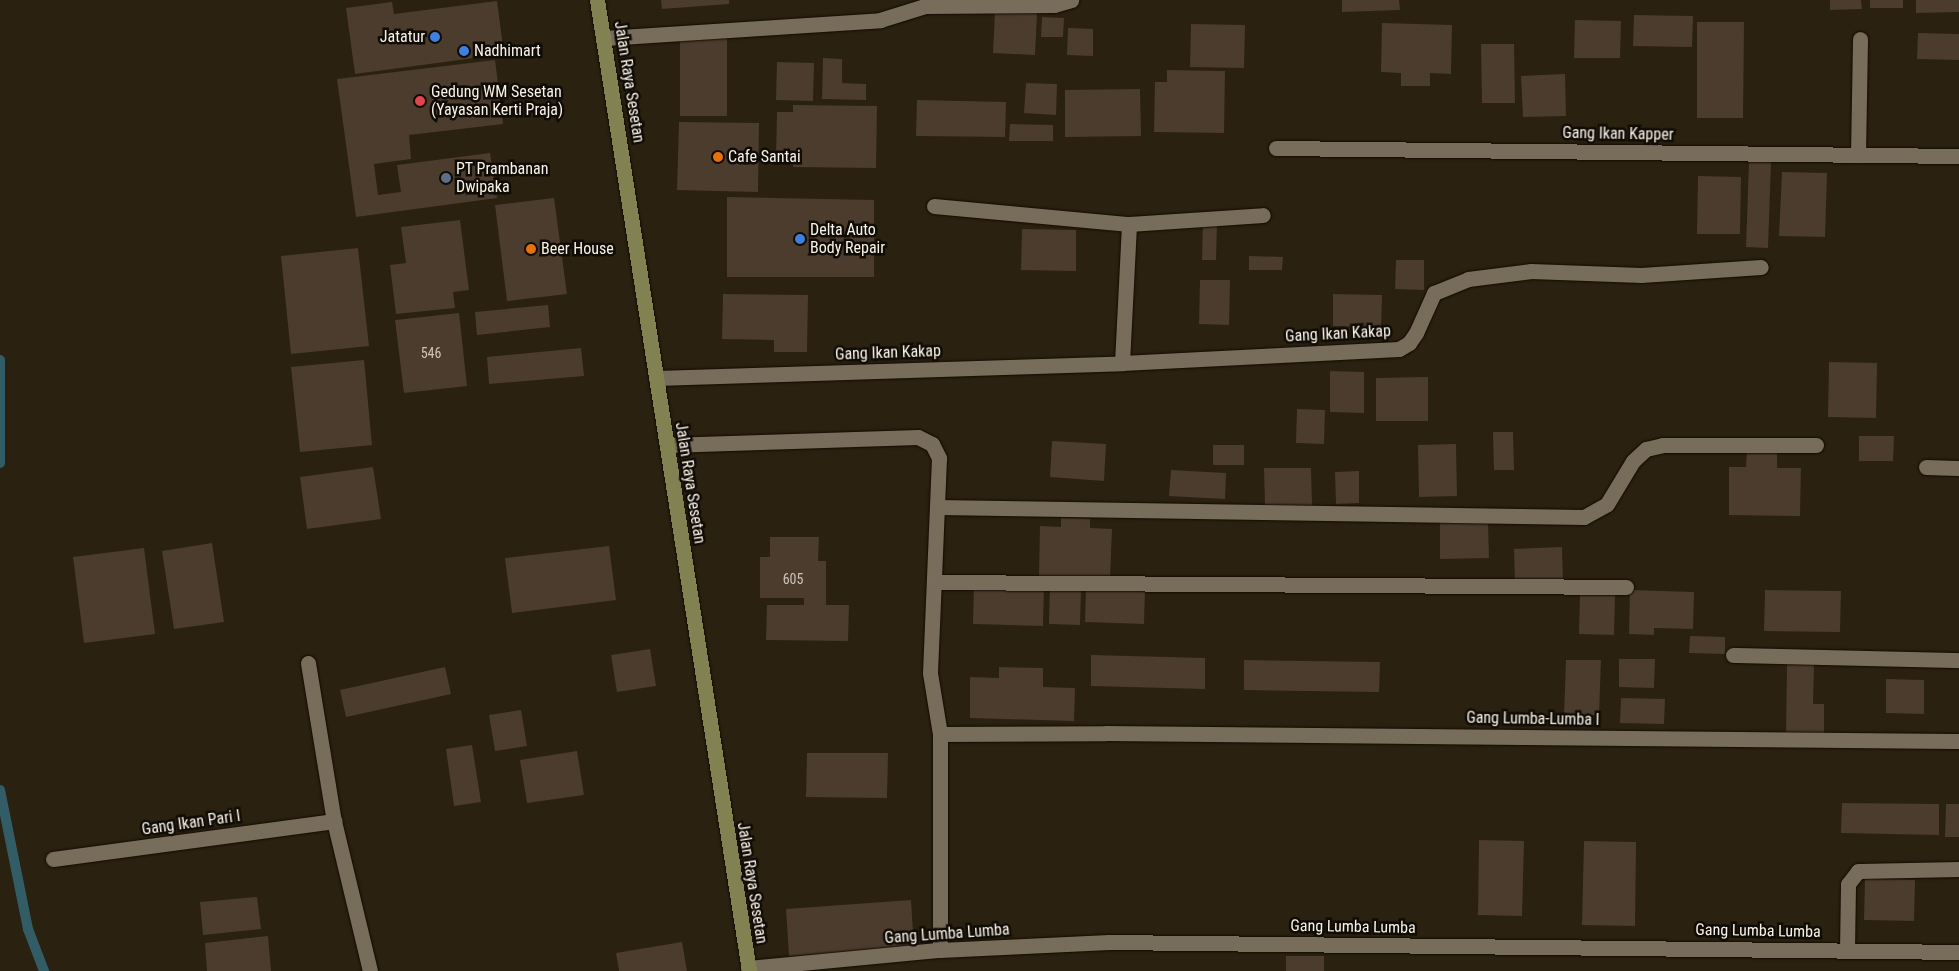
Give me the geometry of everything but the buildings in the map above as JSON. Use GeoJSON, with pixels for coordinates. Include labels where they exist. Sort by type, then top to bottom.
{"type":"FeatureCollection","features":[{"type":"Feature","properties":{"kind":"main road","name":"Jalan Raya Sesetan"},"geometry":{"type":"LineString","coordinates":[[597,0],[605,38],[748,970]]}},
{"type":"Feature","properties":{"kind":"street"},"geometry":{"type":"LineString","coordinates":[[605,38],[870,21],[925,6],[1054,5],[1071,0]]}},
{"type":"Feature","properties":{"kind":"street"},"geometry":{"type":"LineString","coordinates":[[1858,155],[1860,40]]}},
{"type":"Feature","properties":{"kind":"street","name":"Gang Ikan Kapper"},"geometry":{"type":"LineString","coordinates":[[1276,148],[1959,156]]}},
{"type":"Feature","properties":{"kind":"street"},"geometry":{"type":"LineString","coordinates":[[934,206],[1130,224],[1263,215]]}},
{"type":"Feature","properties":{"kind":"street"},"geometry":{"type":"LineString","coordinates":[[1122,363],[1130,224]]}},
{"type":"Feature","properties":{"kind":"street","name":"Gang Ikan Kakap"},"geometry":{"type":"LineString","coordinates":[[656,378],[1122,363],[1399,349],[1409,343],[1416,333],[1434,293],[1468,279],[1532,271],[1641,276],[1761,267]]}},
{"type":"Feature","properties":{"kind":"street"},"geometry":{"type":"LineString","coordinates":[[667,445],[918,437],[932,444],[939,458],[930,673],[940,734],[940,950]]}},
{"type":"Feature","properties":{"kind":"street"},"geometry":{"type":"LineString","coordinates":[[937,507],[1584,516],[1607,504],[1633,461],[1646,449],[1663,445],[1816,445]]}},
{"type":"Feature","properties":{"kind":"street"},"geometry":{"type":"LineString","coordinates":[[1926,467],[1959,468]]}},
{"type":"Feature","properties":{"kind":"street"},"geometry":{"type":"LineString","coordinates":[[934,582],[1626,587]]}},
{"type":"Feature","properties":{"kind":"street"},"geometry":{"type":"LineString","coordinates":[[1733,655],[1959,660]]}},
{"type":"Feature","properties":{"kind":"street"},"geometry":{"type":"LineString","coordinates":[[308,663],[334,822],[370,971]]}},
{"type":"Feature","properties":{"kind":"street","name":"Gang Lumba-Lumba I"},"geometry":{"type":"LineString","coordinates":[[940,734],[1106,733],[1959,740]]}},
{"type":"Feature","properties":{"kind":"street","name":"Gang Ikan Pari I"},"geometry":{"type":"LineString","coordinates":[[53,859],[334,822]]}},
{"type":"Feature","properties":{"kind":"street"},"geometry":{"type":"LineString","coordinates":[[1848,950],[1848,884],[1858,871],[1959,869]]}},
{"type":"Feature","properties":{"kind":"street","name":"Gang Lumba Lumba"},"geometry":{"type":"LineString","coordinates":[[748,970],[940,950],[1109,942],[1959,952]]}},
{"type":"Feature","properties":{"kind":"waterway"},"geometry":{"type":"LineString","coordinates":[[0,360],[0,463]]}},
{"type":"Feature","properties":{"kind":"waterway"},"geometry":{"type":"LineString","coordinates":[[0,790],[28,929],[44,971]]}},
{"type":"Feature","properties":{"kind":"place","name":"Jatatur"},"geometry":{"type":"Point","coordinates":[435,37]}},
{"type":"Feature","properties":{"kind":"place","name":"Nadhimart"},"geometry":{"type":"Point","coordinates":[464,51]}},
{"type":"Feature","properties":{"kind":"place","name":"Gedung WM Sesetan (Yayasan Kerti Praja)"},"geometry":{"type":"Point","coordinates":[420,101]}},
{"type":"Feature","properties":{"kind":"place","name":"Cafe Santai"},"geometry":{"type":"Point","coordinates":[718,157]}},
{"type":"Feature","properties":{"kind":"place","name":"PT Prambanan Dwipaka"},"geometry":{"type":"Point","coordinates":[446,178]}},
{"type":"Feature","properties":{"kind":"place","name":"Delta Auto Body Repair"},"geometry":{"type":"Point","coordinates":[800,239]}},
{"type":"Feature","properties":{"kind":"place","name":"Beer House"},"geometry":{"type":"Point","coordinates":[531,249]}}]}
